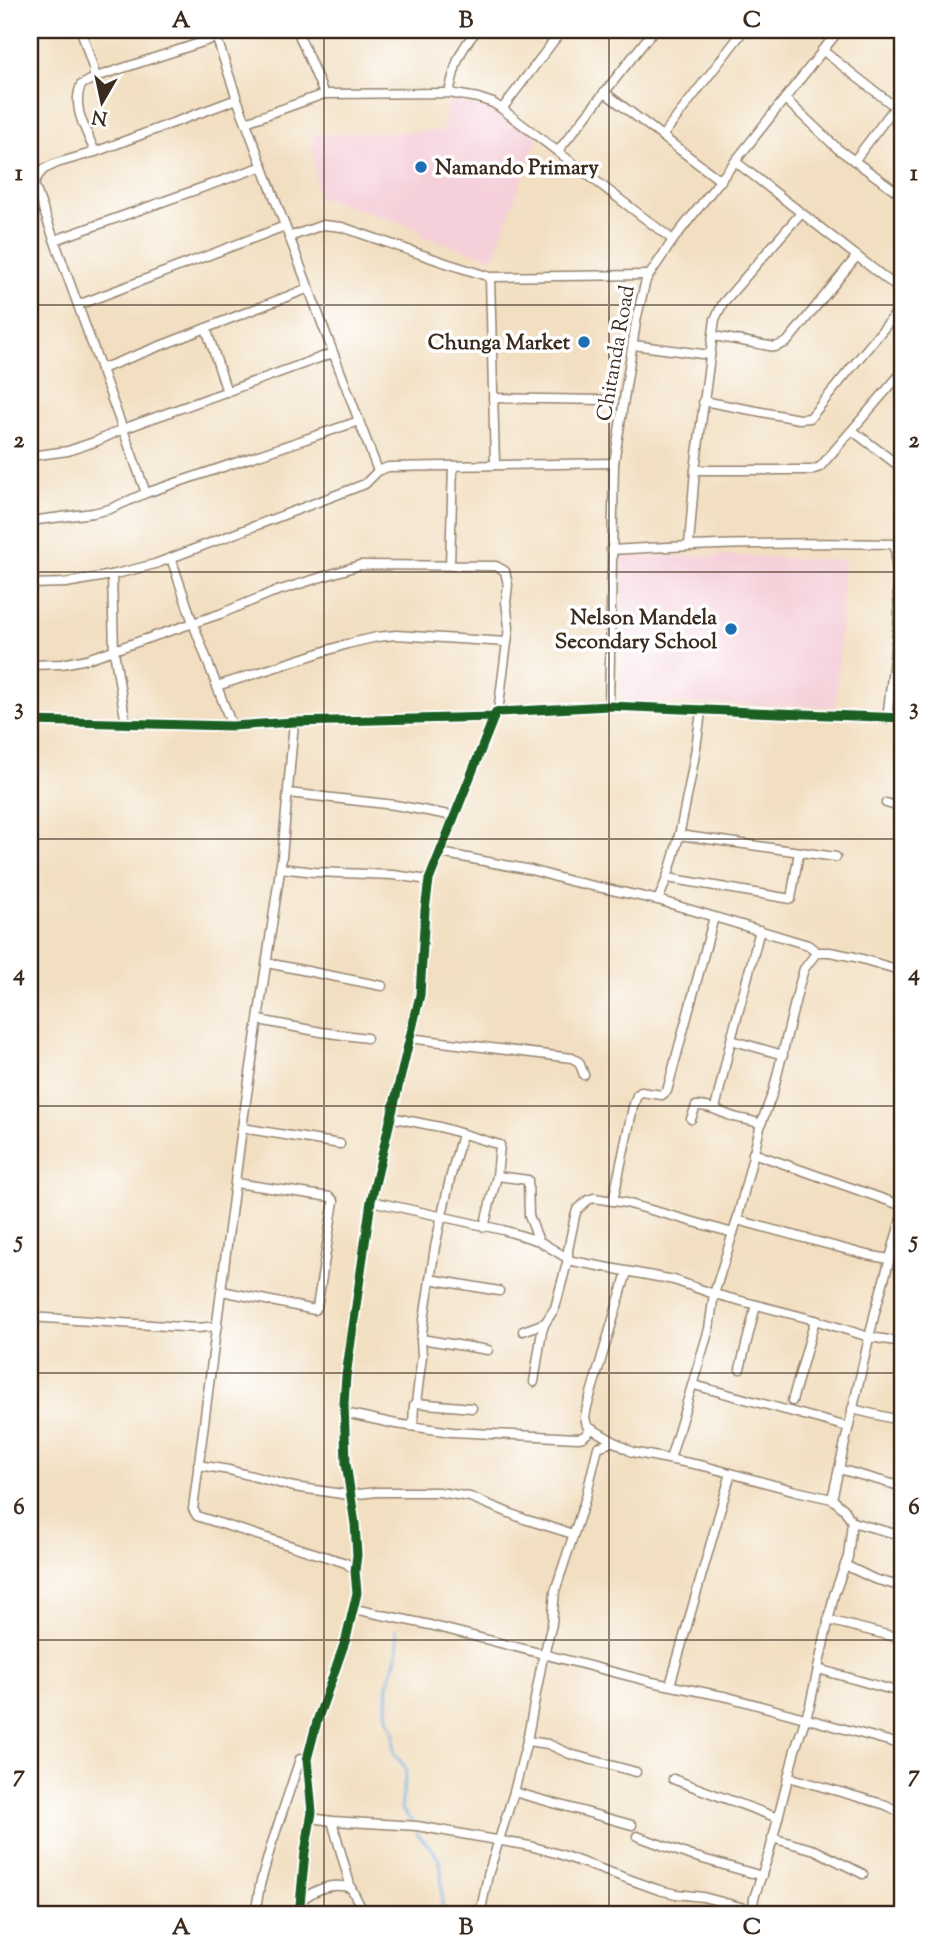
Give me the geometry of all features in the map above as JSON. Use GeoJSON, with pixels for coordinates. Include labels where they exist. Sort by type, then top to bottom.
{"type":"FeatureCollection","features":[{"type":"Feature","properties":{"kind":"street"},"geometry":{"type":"LineString","coordinates":[[80,30],[96,77]]}},
{"type":"Feature","properties":{"kind":"street"},"geometry":{"type":"LineString","coordinates":[[297,30],[324,94]]}},
{"type":"Feature","properties":{"kind":"street"},"geometry":{"type":"LineString","coordinates":[[502,108],[562,30]]}},
{"type":"Feature","properties":{"kind":"street"},"geometry":{"type":"LineString","coordinates":[[558,151],[654,30]]}},
{"type":"Feature","properties":{"kind":"street"},"geometry":{"type":"LineString","coordinates":[[663,135],[744,30]]}},
{"type":"Feature","properties":{"kind":"street","name":"Chitanda Road"},"geometry":{"type":"LineString","coordinates":[[609,706],[614,463],[637,316],[648,275],[839,30]]}},
{"type":"Feature","properties":{"kind":"street"},"geometry":{"type":"LineString","coordinates":[[449,93],[456,59],[473,31]]}},
{"type":"Feature","properties":{"kind":"street"},"geometry":{"type":"LineString","coordinates":[[95,152],[78,110],[77,97],[81,85],[214,34],[378,471]]}},
{"type":"Feature","properties":{"kind":"street"},"geometry":{"type":"LineString","coordinates":[[822,50],[903,113]]}},
{"type":"Feature","properties":{"kind":"street"},"geometry":{"type":"LineString","coordinates":[[604,92],[721,181]]}},
{"type":"Feature","properties":{"kind":"street"},"geometry":{"type":"LineString","coordinates":[[246,122],[324,94],[449,93],[478,98],[502,108],[673,240]]}},
{"type":"Feature","properties":{"kind":"street"},"geometry":{"type":"LineString","coordinates":[[146,493],[34,184],[44,169],[57,163],[95,152],[237,99]]}},
{"type":"Feature","properties":{"kind":"street"},"geometry":{"type":"LineString","coordinates":[[785,99],[838,149],[903,196]]}},
{"type":"Feature","properties":{"kind":"street"},"geometry":{"type":"LineString","coordinates":[[854,161],[895,107]]}},
{"type":"Feature","properties":{"kind":"street"},"geometry":{"type":"LineString","coordinates":[[736,162],[903,292]]}},
{"type":"Feature","properties":{"kind":"street"},"geometry":{"type":"LineString","coordinates":[[55,240],[263,166]]}},
{"type":"Feature","properties":{"kind":"street"},"geometry":{"type":"LineString","coordinates":[[689,545],[695,470],[715,319],[723,303],[800,213]]}},
{"type":"Feature","properties":{"kind":"street"},"geometry":{"type":"LineString","coordinates":[[289,237],[323,225],[342,227],[490,276],[648,275]]}},
{"type":"Feature","properties":{"kind":"street"},"geometry":{"type":"LineString","coordinates":[[78,305],[285,226]]}},
{"type":"Feature","properties":{"kind":"street"},"geometry":{"type":"LineString","coordinates":[[714,336],[757,345],[780,346],[787,342],[857,256]]}},
{"type":"Feature","properties":{"kind":"street"},"geometry":{"type":"LineString","coordinates":[[490,276],[495,465]]}},
{"type":"Feature","properties":{"kind":"street"},"geometry":{"type":"LineString","coordinates":[[101,369],[309,288]]}},
{"type":"Feature","properties":{"kind":"street"},"geometry":{"type":"LineString","coordinates":[[703,401],[799,419],[810,418],[903,304]]}},
{"type":"Feature","properties":{"kind":"street"},"geometry":{"type":"LineString","coordinates":[[206,328],[227,391]]}},
{"type":"Feature","properties":{"kind":"street"},"geometry":{"type":"LineString","coordinates":[[633,345],[710,355]]}},
{"type":"Feature","properties":{"kind":"street"},"geometry":{"type":"LineString","coordinates":[[30,457],[68,451],[333,353]]}},
{"type":"Feature","properties":{"kind":"street"},"geometry":{"type":"LineString","coordinates":[[695,470],[811,470],[824,464],[901,377]]}},
{"type":"Feature","properties":{"kind":"street"},"geometry":{"type":"LineString","coordinates":[[493,398],[604,400]]}},
{"type":"Feature","properties":{"kind":"street"},"geometry":{"type":"LineString","coordinates":[[30,521],[102,511],[146,493],[359,421]]}},
{"type":"Feature","properties":{"kind":"street"},"geometry":{"type":"LineString","coordinates":[[853,430],[903,469]]}},
{"type":"Feature","properties":{"kind":"street"},"geometry":{"type":"LineString","coordinates":[[30,584],[65,583],[112,575],[171,558],[365,484],[378,471],[388,467],[614,463]]}},
{"type":"Feature","properties":{"kind":"street"},"geometry":{"type":"LineString","coordinates":[[450,565],[453,466]]}},
{"type":"Feature","properties":{"kind":"street"},"geometry":{"type":"LineString","coordinates":[[611,550],[689,545],[899,545],[899,615],[887,719]]}},
{"type":"Feature","properties":{"kind":"street"},"geometry":{"type":"LineString","coordinates":[[171,558],[232,726]]}},
{"type":"Feature","properties":{"kind":"street"},"geometry":{"type":"LineString","coordinates":[[30,665],[62,664],[114,651],[271,593],[360,565],[496,566],[505,571],[509,627],[496,714],[429,880],[420,995],[371,1200],[344,1403],[346,1463],[356,1534],[357,1593],[346,1639],[332,1673],[307,1759],[312,1818],[305,1852],[299,1915]]}},
{"type":"Feature","properties":{"kind":"street"},"geometry":{"type":"LineString","coordinates":[[112,575],[114,651],[126,724]]}},
{"type":"Feature","properties":{"kind":"street"},"geometry":{"type":"LineString","coordinates":[[217,686],[377,636],[506,642]]}},
{"type":"Feature","properties":{"kind":"street"},"geometry":{"type":"LineString","coordinates":[[30,721],[232,726],[609,706],[903,719]]}},
{"type":"Feature","properties":{"kind":"street"},"geometry":{"type":"LineString","coordinates":[[658,900],[668,878],[679,835],[695,758],[701,711]]}},
{"type":"Feature","properties":{"kind":"street"},"geometry":{"type":"LineString","coordinates":[[294,722],[280,868],[242,1128],[193,1509],[197,1516],[346,1563],[355,1571]]}},
{"type":"Feature","properties":{"kind":"street"},"geometry":{"type":"LineString","coordinates":[[288,793],[395,805],[454,816]]}},
{"type":"Feature","properties":{"kind":"street"},"geometry":{"type":"LineString","coordinates":[[886,803],[903,807]]}},
{"type":"Feature","properties":{"kind":"street"},"geometry":{"type":"LineString","coordinates":[[679,835],[835,857]]}},
{"type":"Feature","properties":{"kind":"street"},"geometry":{"type":"LineString","coordinates":[[668,878],[791,899],[799,852]]}},
{"type":"Feature","properties":{"kind":"street"},"geometry":{"type":"LineString","coordinates":[[441,853],[531,870],[658,900],[808,945],[817,951],[855,957],[903,971]]}},
{"type":"Feature","properties":{"kind":"street"},"geometry":{"type":"LineString","coordinates":[[280,868],[315,873],[401,876],[429,880]]}},
{"type":"Feature","properties":{"kind":"street"},"geometry":{"type":"LineString","coordinates":[[613,1200],[637,1095],[641,1092],[662,1095],[667,1091],[714,917]]}},
{"type":"Feature","properties":{"kind":"street"},"geometry":{"type":"LineString","coordinates":[[715,1109],[760,930]]}},
{"type":"Feature","properties":{"kind":"street"},"geometry":{"type":"LineString","coordinates":[[670,1460],[694,1385],[709,1329],[714,1294],[737,1220],[761,1124],[773,1092],[804,969],[817,951]]}},
{"type":"Feature","properties":{"kind":"street"},"geometry":{"type":"LineString","coordinates":[[267,963],[382,986]]}},
{"type":"Feature","properties":{"kind":"street"},"geometry":{"type":"LineString","coordinates":[[259,1020],[367,1038]]}},
{"type":"Feature","properties":{"kind":"street"},"geometry":{"type":"LineString","coordinates":[[409,1038],[572,1058],[579,1062],[584,1074]]}},
{"type":"Feature","properties":{"kind":"street"},"geometry":{"type":"LineString","coordinates":[[731,1040],[783,1055]]}},
{"type":"Feature","properties":{"kind":"street"},"geometry":{"type":"LineString","coordinates":[[691,1118],[696,1106],[715,1109],[761,1124]]}},
{"type":"Feature","properties":{"kind":"street"},"geometry":{"type":"LineString","coordinates":[[390,1117],[500,1144],[498,1176],[484,1227]]}},
{"type":"Feature","properties":{"kind":"street"},"geometry":{"type":"LineString","coordinates":[[242,1128],[340,1144]]}},
{"type":"Feature","properties":{"kind":"street"},"geometry":{"type":"LineString","coordinates":[[413,1426],[430,1279],[441,1216],[462,1134]]}},
{"type":"Feature","properties":{"kind":"street"},"geometry":{"type":"LineString","coordinates":[[753,1153],[903,1206]]}},
{"type":"Feature","properties":{"kind":"street"},"geometry":{"type":"LineString","coordinates":[[498,1176],[528,1180],[529,1216],[539,1241]]}},
{"type":"Feature","properties":{"kind":"street"},"geometry":{"type":"LineString","coordinates":[[222,1291],[315,1310],[331,1225],[334,1201],[330,1197],[236,1183]]}},
{"type":"Feature","properties":{"kind":"street"},"geometry":{"type":"LineString","coordinates":[[371,1200],[503,1230],[539,1241],[568,1259],[674,1280],[714,1294],[869,1337],[903,1342]]}},
{"type":"Feature","properties":{"kind":"street"},"geometry":{"type":"LineString","coordinates":[[534,1382],[545,1323],[555,1308],[577,1210],[588,1200],[613,1200],[733,1233]]}},
{"type":"Feature","properties":{"kind":"street"},"geometry":{"type":"LineString","coordinates":[[832,1499],[869,1337],[903,1212]]}},
{"type":"Feature","properties":{"kind":"street"},"geometry":{"type":"LineString","coordinates":[[737,1220],[890,1259]]}},
{"type":"Feature","properties":{"kind":"street"},"geometry":{"type":"LineString","coordinates":[[312,1818],[417,1826],[499,1840],[559,1854],[659,1890],[702,1897],[752,1913],[801,1729],[807,1718],[836,1586],[850,1548],[852,1522],[844,1509],[832,1499],[731,1473],[632,1452],[591,1430],[585,1422],[587,1407],[627,1272]]}},
{"type":"Feature","properties":{"kind":"street"},"geometry":{"type":"LineString","coordinates":[[430,1279],[499,1291]]}},
{"type":"Feature","properties":{"kind":"street"},"geometry":{"type":"LineString","coordinates":[[740,1369],[757,1305]]}},
{"type":"Feature","properties":{"kind":"street"},"geometry":{"type":"LineString","coordinates":[[30,1317],[197,1328],[218,1326]]}},
{"type":"Feature","properties":{"kind":"street"},"geometry":{"type":"LineString","coordinates":[[792,1401],[815,1320]]}},
{"type":"Feature","properties":{"kind":"street"},"geometry":{"type":"LineString","coordinates":[[523,1331],[545,1323]]}},
{"type":"Feature","properties":{"kind":"street"},"geometry":{"type":"LineString","coordinates":[[421,1339],[488,1350]]}},
{"type":"Feature","properties":{"kind":"street"},"geometry":{"type":"LineString","coordinates":[[694,1385],[848,1427]]}},
{"type":"Feature","properties":{"kind":"street"},"geometry":{"type":"LineString","coordinates":[[416,1403],[472,1408]]}},
{"type":"Feature","properties":{"kind":"street"},"geometry":{"type":"LineString","coordinates":[[852,1409],[903,1421]]}},
{"type":"Feature","properties":{"kind":"street"},"geometry":{"type":"LineString","coordinates":[[345,1413],[452,1432],[578,1438],[591,1430]]}},
{"type":"Feature","properties":{"kind":"street"},"geometry":{"type":"LineString","coordinates":[[480,1915],[488,1875],[527,1741],[552,1624],[555,1591],[586,1497],[598,1447],[612,1441]]}},
{"type":"Feature","properties":{"kind":"street"},"geometry":{"type":"LineString","coordinates":[[198,1465],[294,1487],[349,1495],[439,1492],[470,1497],[524,1519],[573,1534]]}},
{"type":"Feature","properties":{"kind":"street"},"geometry":{"type":"LineString","coordinates":[[839,1469],[903,1487]]}},
{"type":"Feature","properties":{"kind":"street"},"geometry":{"type":"LineString","coordinates":[[670,1685],[731,1473]]}},
{"type":"Feature","properties":{"kind":"street"},"geometry":{"type":"LineString","coordinates":[[852,1522],[903,1536]]}},
{"type":"Feature","properties":{"kind":"street"},"geometry":{"type":"LineString","coordinates":[[845,1565],[874,1579],[903,1587]]}},
{"type":"Feature","properties":{"kind":"street"},"geometry":{"type":"LineString","coordinates":[[354,1609],[407,1619],[615,1673],[728,1697],[903,1745]]}},
{"type":"Feature","properties":{"kind":"street"},"geometry":{"type":"LineString","coordinates":[[828,1620],[903,1639]]}},
{"type":"Feature","properties":{"kind":"street"},"geometry":{"type":"LineString","coordinates":[[818,1669],[903,1693]]}},
{"type":"Feature","properties":{"kind":"street"},"geometry":{"type":"LineString","coordinates":[[527,1741],[548,1744],[570,1754],[636,1772]]}},
{"type":"Feature","properties":{"kind":"street"},"geometry":{"type":"LineString","coordinates":[[255,1915],[260,1885],[289,1788],[300,1759],[307,1759]]}},
{"type":"Feature","properties":{"kind":"street"},"geometry":{"type":"LineString","coordinates":[[788,1777],[886,1805],[903,1814]]}},
{"type":"Feature","properties":{"kind":"street"},"geometry":{"type":"LineString","coordinates":[[673,1779],[778,1818]]}},
{"type":"Feature","properties":{"kind":"street"},"geometry":{"type":"LineString","coordinates":[[514,1792],[632,1825]]}},
{"type":"Feature","properties":{"kind":"street"},"geometry":{"type":"LineString","coordinates":[[332,1821],[351,1888],[365,1915]]}},
{"type":"Feature","properties":{"kind":"street"},"geometry":{"type":"LineString","coordinates":[[638,1836],[689,1855],[762,1876]]}},
{"type":"Feature","properties":{"kind":"street"},"geometry":{"type":"LineString","coordinates":[[772,1838],[814,1850],[863,1874]]}},
{"type":"Feature","properties":{"kind":"street"},"geometry":{"type":"LineString","coordinates":[[300,1901],[316,1890],[328,1886],[351,1888]]}},
{"type":"Feature","properties":{"kind":"shaded area","name":"Namando Primary"},"geometry":{"type":"Polygon","coordinates":[[[448,100],[492,108],[538,137],[493,258],[421,236],[421,230],[317,197],[312,134],[443,131],[448,100]]]}},
{"type":"Feature","properties":{"kind":"shaded area","name":"Nelson Mandela Secondary School"},"geometry":{"type":"Polygon","coordinates":[[[621,556],[844,560],[836,707],[622,702],[621,556]]]}},
{"type":"Feature","properties":{"kind":"waterway"},"geometry":{"type":"LineString","coordinates":[[396,1630],[398,1648],[388,1683],[387,1708],[394,1733],[394,1753],[406,1772],[401,1808],[412,1822]]}},
{"type":"Feature","properties":{"kind":"waterway"},"geometry":{"type":"LineString","coordinates":[[417,1833],[439,1859],[442,1915]]}},
{"type":"Feature","properties":{"kind":"cycle path"},"geometry":{"type":"LineString","coordinates":[[30,721],[232,726],[494,717],[496,712],[609,706],[903,718]]}},
{"type":"Feature","properties":{"kind":"cycle path"},"geometry":{"type":"LineString","coordinates":[[299,1915],[312,1812],[307,1759],[318,1718],[346,1639],[357,1593],[355,1524],[346,1463],[344,1403],[371,1201],[420,995],[429,880],[494,717]]}},
{"type":"Feature","properties":{"kind":"place","name":"Namando Primary"},"geometry":{"type":"Point","coordinates":[421,167]}},
{"type":"Feature","properties":{"kind":"place","name":"Chunga Market"},"geometry":{"type":"Point","coordinates":[584,342]}},
{"type":"Feature","properties":{"kind":"place","name":"Nelson Mandela Secondary School"},"geometry":{"type":"Point","coordinates":[731,629]}}]}
